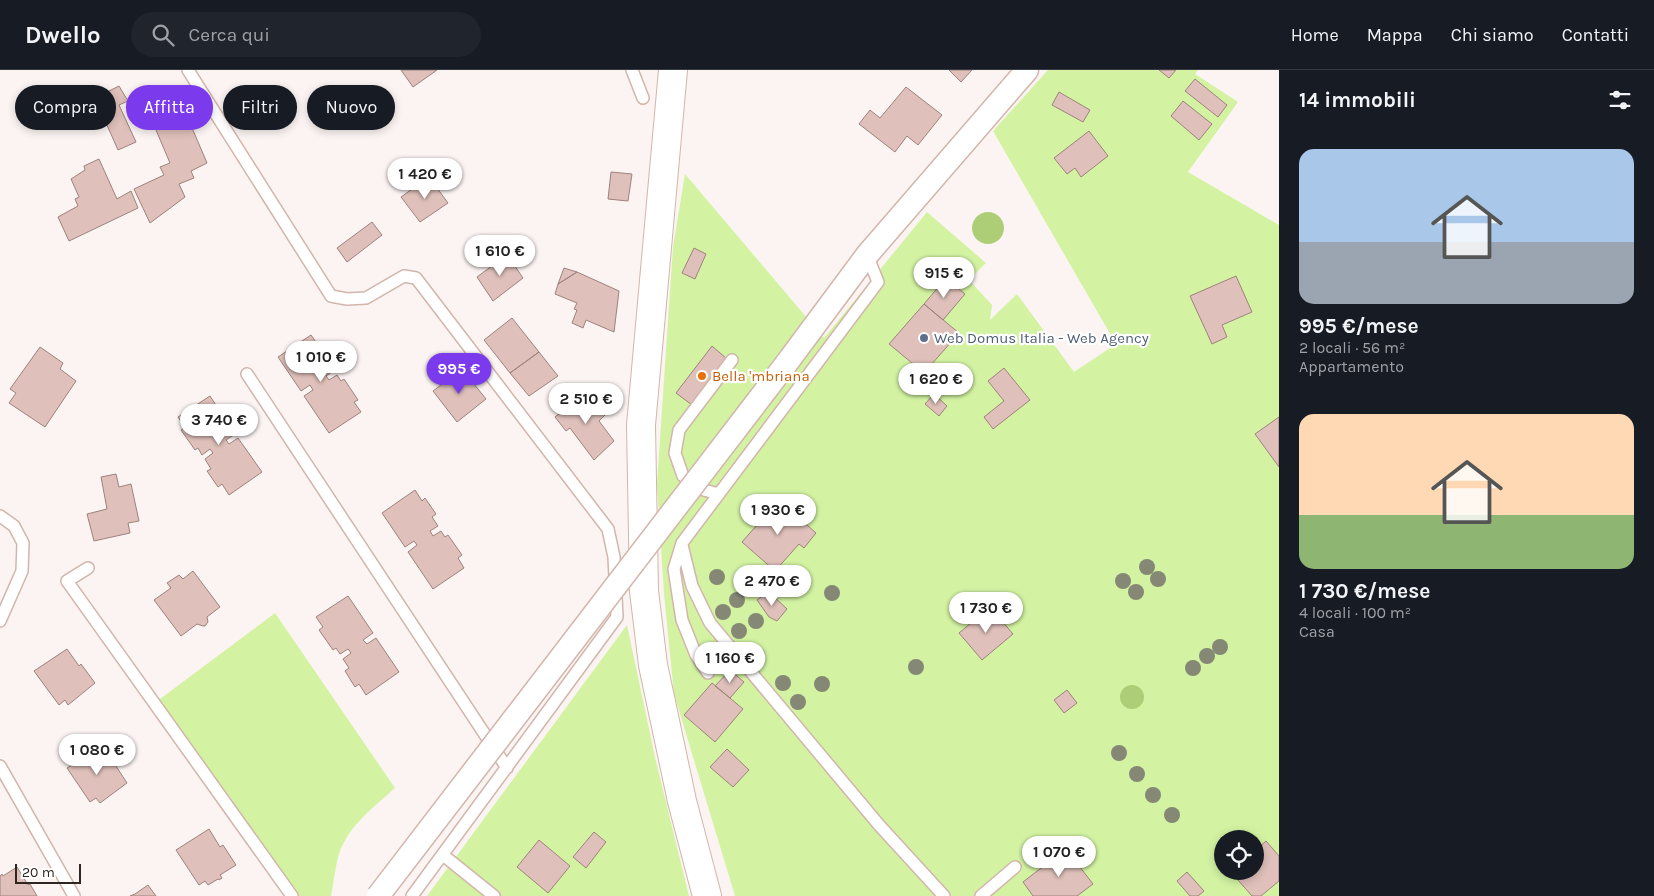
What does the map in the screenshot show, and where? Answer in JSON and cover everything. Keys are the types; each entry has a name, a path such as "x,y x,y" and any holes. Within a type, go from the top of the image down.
{"main road":[{"path":"673,70 656,101 641,425 644,591 655,675 682,801 707,896"}],"street":[{"path":"378,896 789,360 867,255 1026,70"}],"lane":[{"path":"188,70 331,296 347,299 366,298 404,276 416,278 608,529 614,557 617,618 412,896"},
{"path":"632,70 656,101"},
{"path":"708,673 696,655 682,620 674,569 682,544 878,282 867,255"},
{"path":"719,494 700,489 683,476 675,453 679,430 732,360"},
{"path":"247,374 507,768"},
{"path":"0,516 14,526 22,544 22,571 0,620"},
{"path":"682,544 692,586 710,623 879,825 944,896"},
{"path":"88,568 67,581 292,896"},
{"path":"0,766 74,896"},
{"path":"443,855 494,896"},
{"path":"981,896 1015,867"}],"green space":[{"path":"1048,70 1198,70 1195,74 1238,102 1188,172 1279,225 1279,896 735,896 674,694 664,594 657,484 673,247 685,174 824,338 927,212 986,263 969,280 992,305 990,320 1017,294 1074,372 1116,344 993,131"},
{"path":"988,212 999,217 1004,228 999,239 988,244 977,239 972,228 977,217"},
{"path":"275,613 395,788 362,818 343,844 336,864 331,896 298,896 156,702"},
{"path":"627,625 655,757 689,896 427,896"},
{"path":"1132,685 1141,688 1144,697 1141,706 1132,709 1123,706 1120,697 1123,688"}],"building":[{"path":"401,70 437,70 413,87"},
{"path":"949,70 972,70 961,82"},
{"path":"1159,70 1176,70 1169,78"},
{"path":"1195,79 1227,105 1218,117 1185,91"},
{"path":"119,86 126,98 126,102 119,105 126,120 126,130 130,130 136,142 118,150 109,130 116,130 116,88"},
{"path":"906,87 942,115 918,145 907,136 895,152 859,124 870,110 880,118"},
{"path":"1059,92 1090,110 1083,122 1052,105"},
{"path":"1183,101 1212,124 1199,140 1171,116"},
{"path":"156,130 193,130 207,163 191,171 194,178 179,184 185,197 150,223 134,189 164,175 160,167 170,163"},
{"path":"1089,131 1108,156 1081,177 1075,168 1067,174 1054,158"},
{"path":"99,159 117,199 131,191 138,208 69,241 58,217 78,206 75,199 79,197 71,179 85,170 84,166"},
{"path":"611,172 632,174 628,201 608,199"},
{"path":"429,177 448,203 420,222 401,197"},
{"path":"372,222 382,235 347,262 337,248"},
{"path":"694,248 706,254 695,279 682,273"},
{"path":"504,250 523,278 493,301 477,277 500,260 497,255"},
{"path":"564,268 577,272 558,284"},
{"path":"577,272 619,291 614,332 586,320 583,328 572,323 577,310 574,309 577,303 555,294 558,284"},
{"path":"1236,276 1252,312 1222,325 1227,337 1212,344 1190,296"},
{"path":"946,278 965,294 943,320 924,304"},
{"name":"Web Domus Italia - Web Agency","path":"924,304 959,333 924,373 889,344"},
{"path":"512,318 539,352 510,373 484,340"},
{"path":"311,335 318,345 322,343 332,358 328,361 335,370 326,376 329,380 337,375 341,381 344,379 358,400 354,402 361,412 329,433 304,396 313,390 310,385 301,391 278,357"},
{"name":"Bella 'mbriana","path":"712,346 727,359 692,405 676,393"},
{"path":"40,347 63,363 60,369 76,381 45,427 9,403 16,393 10,389"},
{"path":"539,352 558,376 529,396 510,373"},
{"path":"1004,368 1030,400 993,429 984,417 1004,401 988,381"},
{"path":"462,369 486,399 457,422 433,391"},
{"path":"587,391 605,415 599,421 614,441 594,460 570,428 566,431 555,417"},
{"path":"934,394 947,406 939,416 925,404"},
{"path":"210,396 235,434 226,440 229,444 238,438 262,472 229,495 222,484 218,487 207,471 211,469 205,459 213,453 210,449 202,455 198,448 195,450 181,430 185,427 178,417"},
{"path":"1279,417 1279,467 1255,434"},
{"path":"116,474 119,487 131,484 139,521 128,523 130,533 94,541 87,514 107,509 101,477"},
{"path":"415,490 422,501 425,498 436,514 432,517 438,526 430,531 433,536 441,531 445,537 448,535 462,555 458,558 464,568 433,589 408,552 417,545 414,541 405,547 382,513"},
{"path":"779,500 816,533 804,548 799,544 775,571 742,542"},
{"path":"193,571 220,607 207,617 208,622 205,626 197,624 181,636 154,600 171,588 167,583 179,575 183,579"},
{"path":"771,594 787,609 777,621 769,617 757,600 764,595"},
{"path":"348,596 373,633 363,640 367,644 376,638 399,672 366,695 359,684 355,687 345,671 349,668 343,659 351,653 348,649 340,654 336,648 333,650 319,630 323,627 316,617"},
{"path":"990,607 1013,634 982,660 959,633"},
{"path":"67,649 79,666 81,664 95,683 68,705 65,700 59,705 34,671"},
{"path":"730,670 744,682 730,698 715,686"},
{"path":"712,683 743,709 715,742 684,715"},
{"path":"1067,690 1077,703 1064,713 1054,700"},
{"path":"101,747 112,765 114,763 127,783 100,803 96,798 90,802 67,768"},
{"path":"727,749 749,770 733,787 710,767"},
{"path":"209,829 220,847 223,845 236,865 220,875 222,878 219,880 208,885 205,881 199,885 176,850"},
{"path":"594,832 606,842 586,868 573,857"},
{"path":"539,840 570,866 548,893 517,867"},
{"path":"1266,841 1279,856 1279,881 1261,896 1252,896 1238,880 1264,880 1264,843"},
{"path":"1066,849 1093,884 1077,896 1033,896 1023,882"},
{"path":"17,867 37,896 0,896 0,876"},
{"path":"1187,872 1204,891 1198,896 1190,896 1177,881"},
{"path":"148,885 156,896 130,896 135,894"}],"place":[{"name":"Web Domus Italia - Web Agency","path":"924,338"},
{"name":"Bella 'mbriana","path":"702,376"}]}
